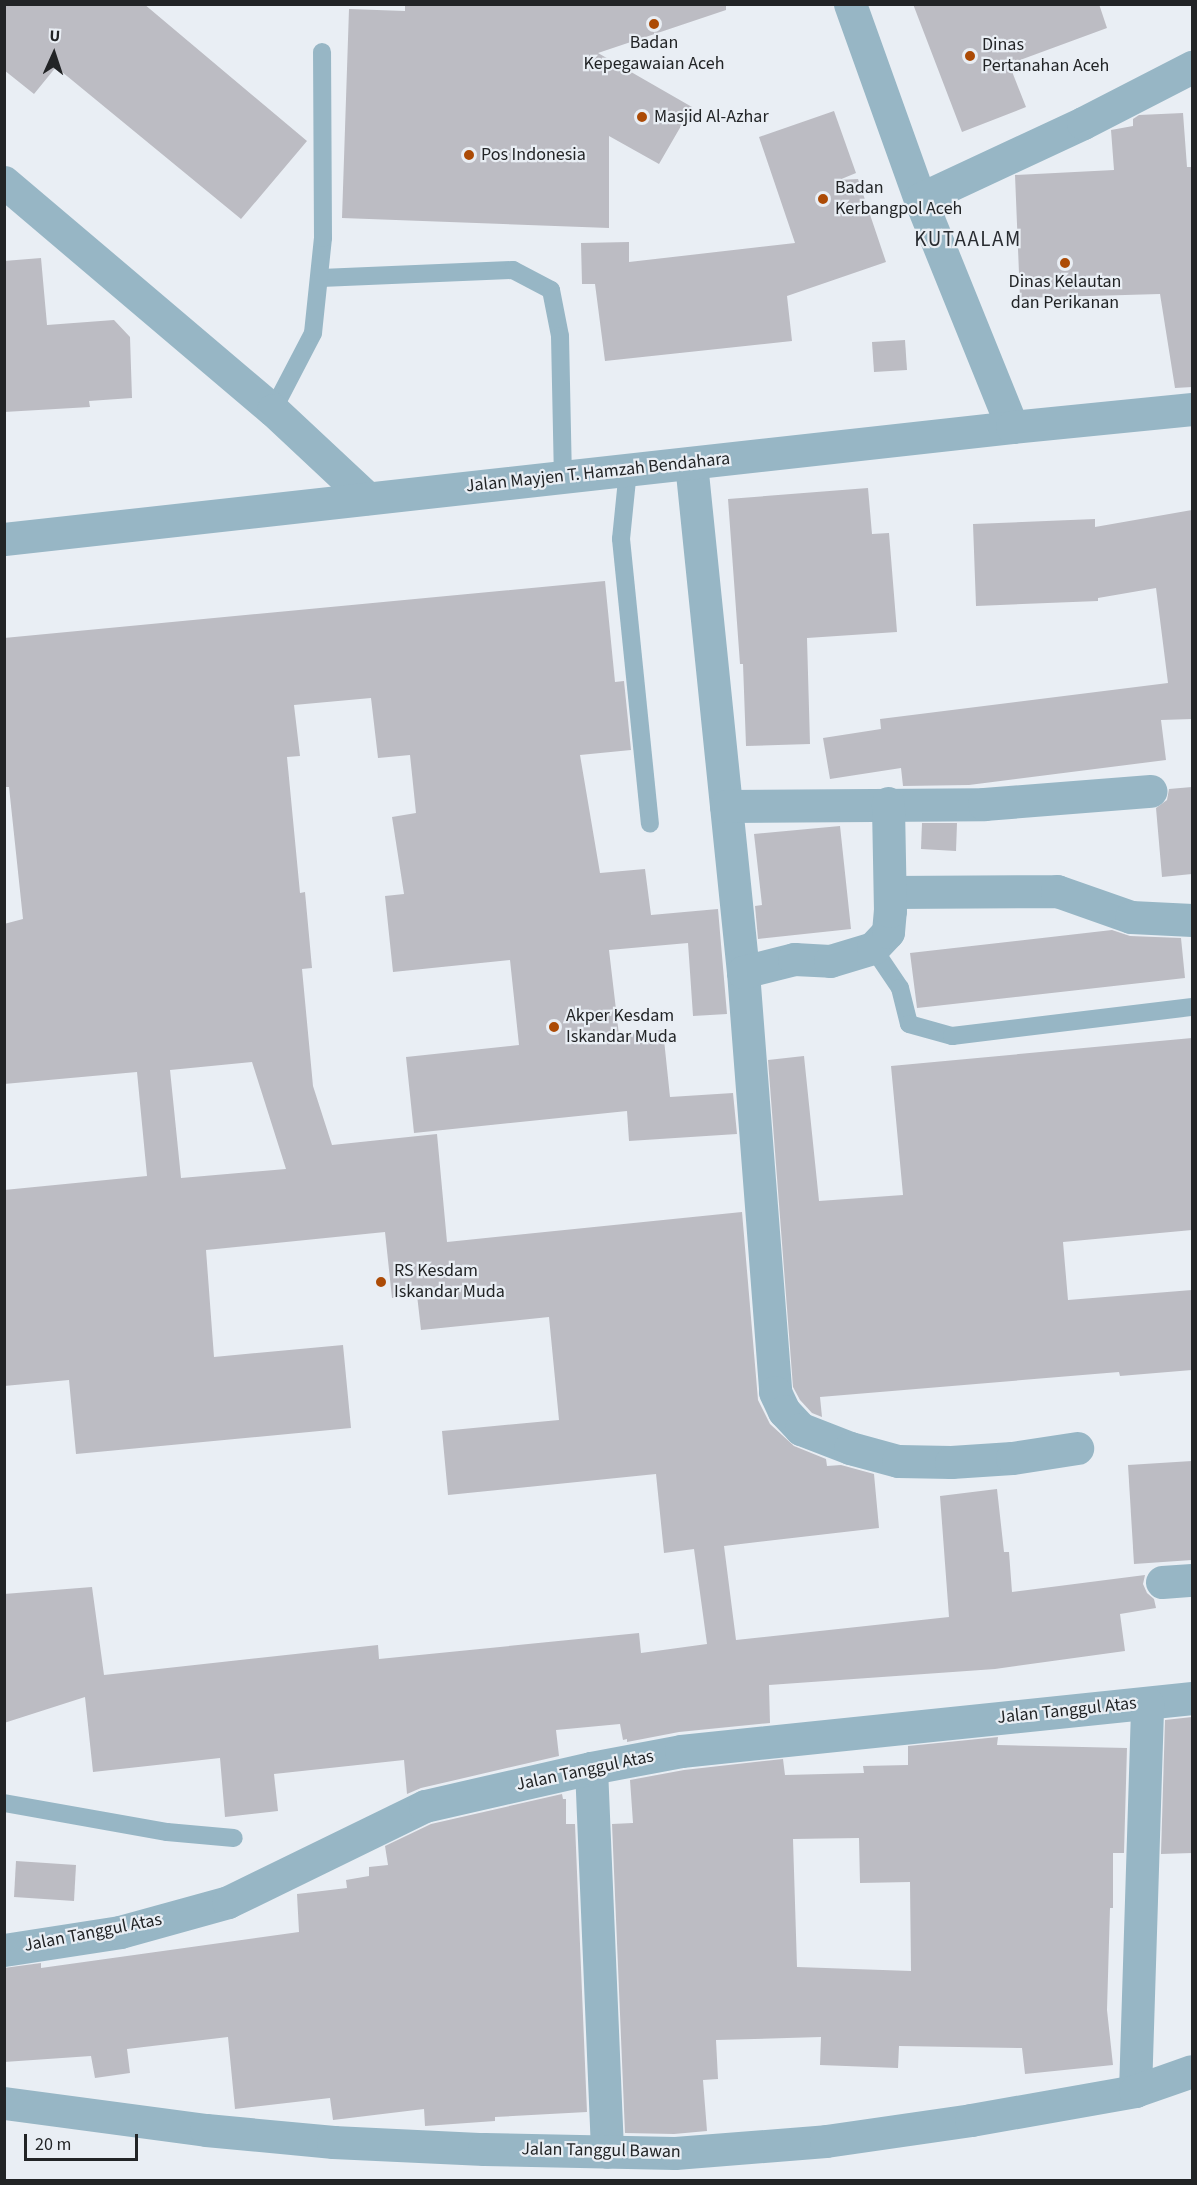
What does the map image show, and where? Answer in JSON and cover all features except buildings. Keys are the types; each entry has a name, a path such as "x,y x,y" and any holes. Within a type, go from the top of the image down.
{"street":[{"path":"850,4 920,199 1012,427"},
{"path":"920,199 1083,123 1192,67"},
{"path":"4,182 273,410 367,498"},
{"name":"Jalan Mayjen T. Hamzah Bendahara","path":"4,539 1012,427 1192,410"},
{"path":"691,463 743,972 775,1392 784,1411 801,1429 850,1448 898,1461 1001,1459 1077,1448"},
{"path":"726,806 984,804 1150,791"},
{"path":"743,972 794,959 830,961 873,948 888,932 890,891 888,803"},
{"path":"890,891 1057,891 1131,917 1192,920"},
{"name":"Jalan Tanggul Atas","path":"4,1950 120,1932 228,1902 425,1806 591,1768 681,1751 1192,1698"},
{"path":"1135,2091 1147,1702"},
{"path":"591,1768 607,2152"},
{"name":"Jalan Tanggul Bawan","path":"4,2103 206,2130 333,2142 675,2153 826,2141 971,2120 1135,2091 1192,2071"}],"lane":[{"path":"273,410 313,333 321,278 322,52"},
{"path":"321,278 513,270 551,290 560,336 563,476"},
{"path":"628,470 621,539 650,824"},
{"path":"873,948 900,988 909,1024 952,1036 1192,1006"},
{"path":"4,1803 167,1832 234,1838"}],"place":[{"name":"Badan Kepegawaian Aceh","path":"654,24"},
{"name":"Dinas Pertanahan Aceh","path":"970,56"},
{"name":"Masjid Al-Azhar","path":"642,117"},
{"name":"Pos Indonesia","path":"469,155"},
{"name":"Badan Kerbangpol Aceh","path":"823,199"},
{"name":"Dinas Kelautan dan Perikanan","path":"1065,263"},
{"name":"Akper Kesdam Iskandar Muda","path":"554,1027"},
{"name":"RS Kesdam Iskandar Muda","path":"381,1282"}],"district":[{"name":"KUTAALAM","path":"968,239"}]}
